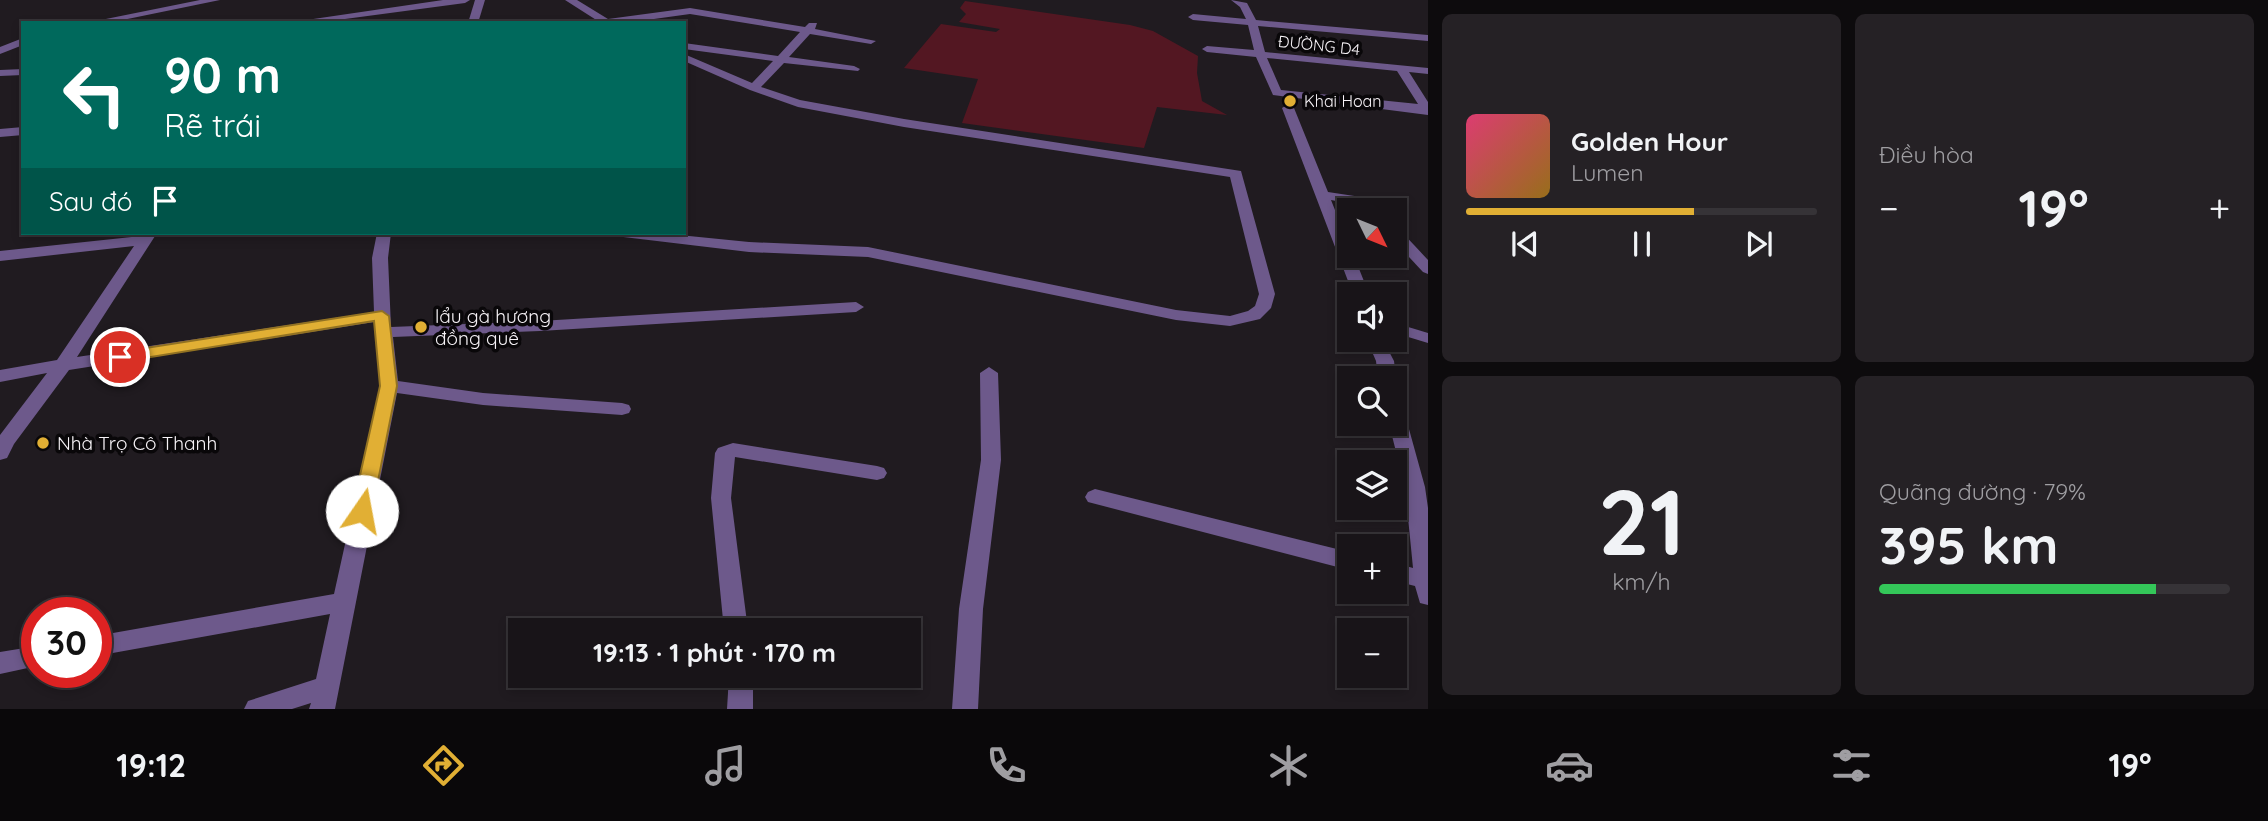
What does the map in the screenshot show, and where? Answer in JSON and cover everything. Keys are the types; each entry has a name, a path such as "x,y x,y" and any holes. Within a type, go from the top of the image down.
{"street":[{"path":"100,21 188,2 215,0"},
{"path":"306,21 465,0"},
{"path":"474,21 480,0"},
{"path":"570,0 604,21"},
{"path":"1236,0 1244,5 1250,15 1260,54 1277,93 1428,110"},
{"path":"622,21 690,11 812,26 833,34 871,41"},
{"path":"1194,17 1428,38"},
{"path":"754,88 812,26"},
{"path":"825,44 833,34"},
{"path":"0,51 21,42"},
{"path":"686,46 854,69"},
{"name":"ĐƯỜNG D4","path":"1207,49 1428,71"},
{"path":"809,63 817,54"},
{"path":"638,235 749,247 868,251 1176,314 1230,321 1254,314 1263,308 1267,295 1236,174 904,123 798,103 754,88 686,58"},
{"path":"1401,69 1428,110"},
{"path":"0,73 21,72"},
{"path":"1288,108 1356,282"},
{"path":"0,133 21,131"},
{"path":"1323,195 1343,198"},
{"path":"41,251 52,235"},
{"path":"257,709 324,698 389,386 380,258 384,235"},
{"path":"0,256 147,236"},
{"path":"0,453 5,442 63,365 147,236"},
{"path":"1407,246 1428,269"},
{"path":"0,376 63,365 383,324 540,326 856,307"},
{"path":"1407,332 1428,338"},
{"path":"965,709 971,610 991,460 989,373"},
{"path":"389,386 483,400 622,409"},
{"path":"1401,436 1415,488 1427,588"},
{"path":"735,618 722,516 724,453 733,450 877,472"},
{"path":"1096,497 1337,558"},
{"path":"1407,578 1427,588"},
{"path":"112,643 343,602"},
{"path":"0,663 21,659"},
{"path":"740,709 741,688"}],"shaded area":[{"path":"965,1 1130,25 1153,31 1198,56 1197,73 1202,101 1227,115 1157,107 1144,148 962,123 978,79 904,68 941,24 996,32 1000,29 959,22 966,14 960,8"}],"place":[{"name":"Khai Hoan","path":"1290,101"},
{"name":"lẩu gà hương đồng quê","path":"421,327"},
{"name":"Nhà Trọ Cô Thanh","path":"43,443"}],"route":[{"path":"120,357 382,316 389,386 362,511"}]}
